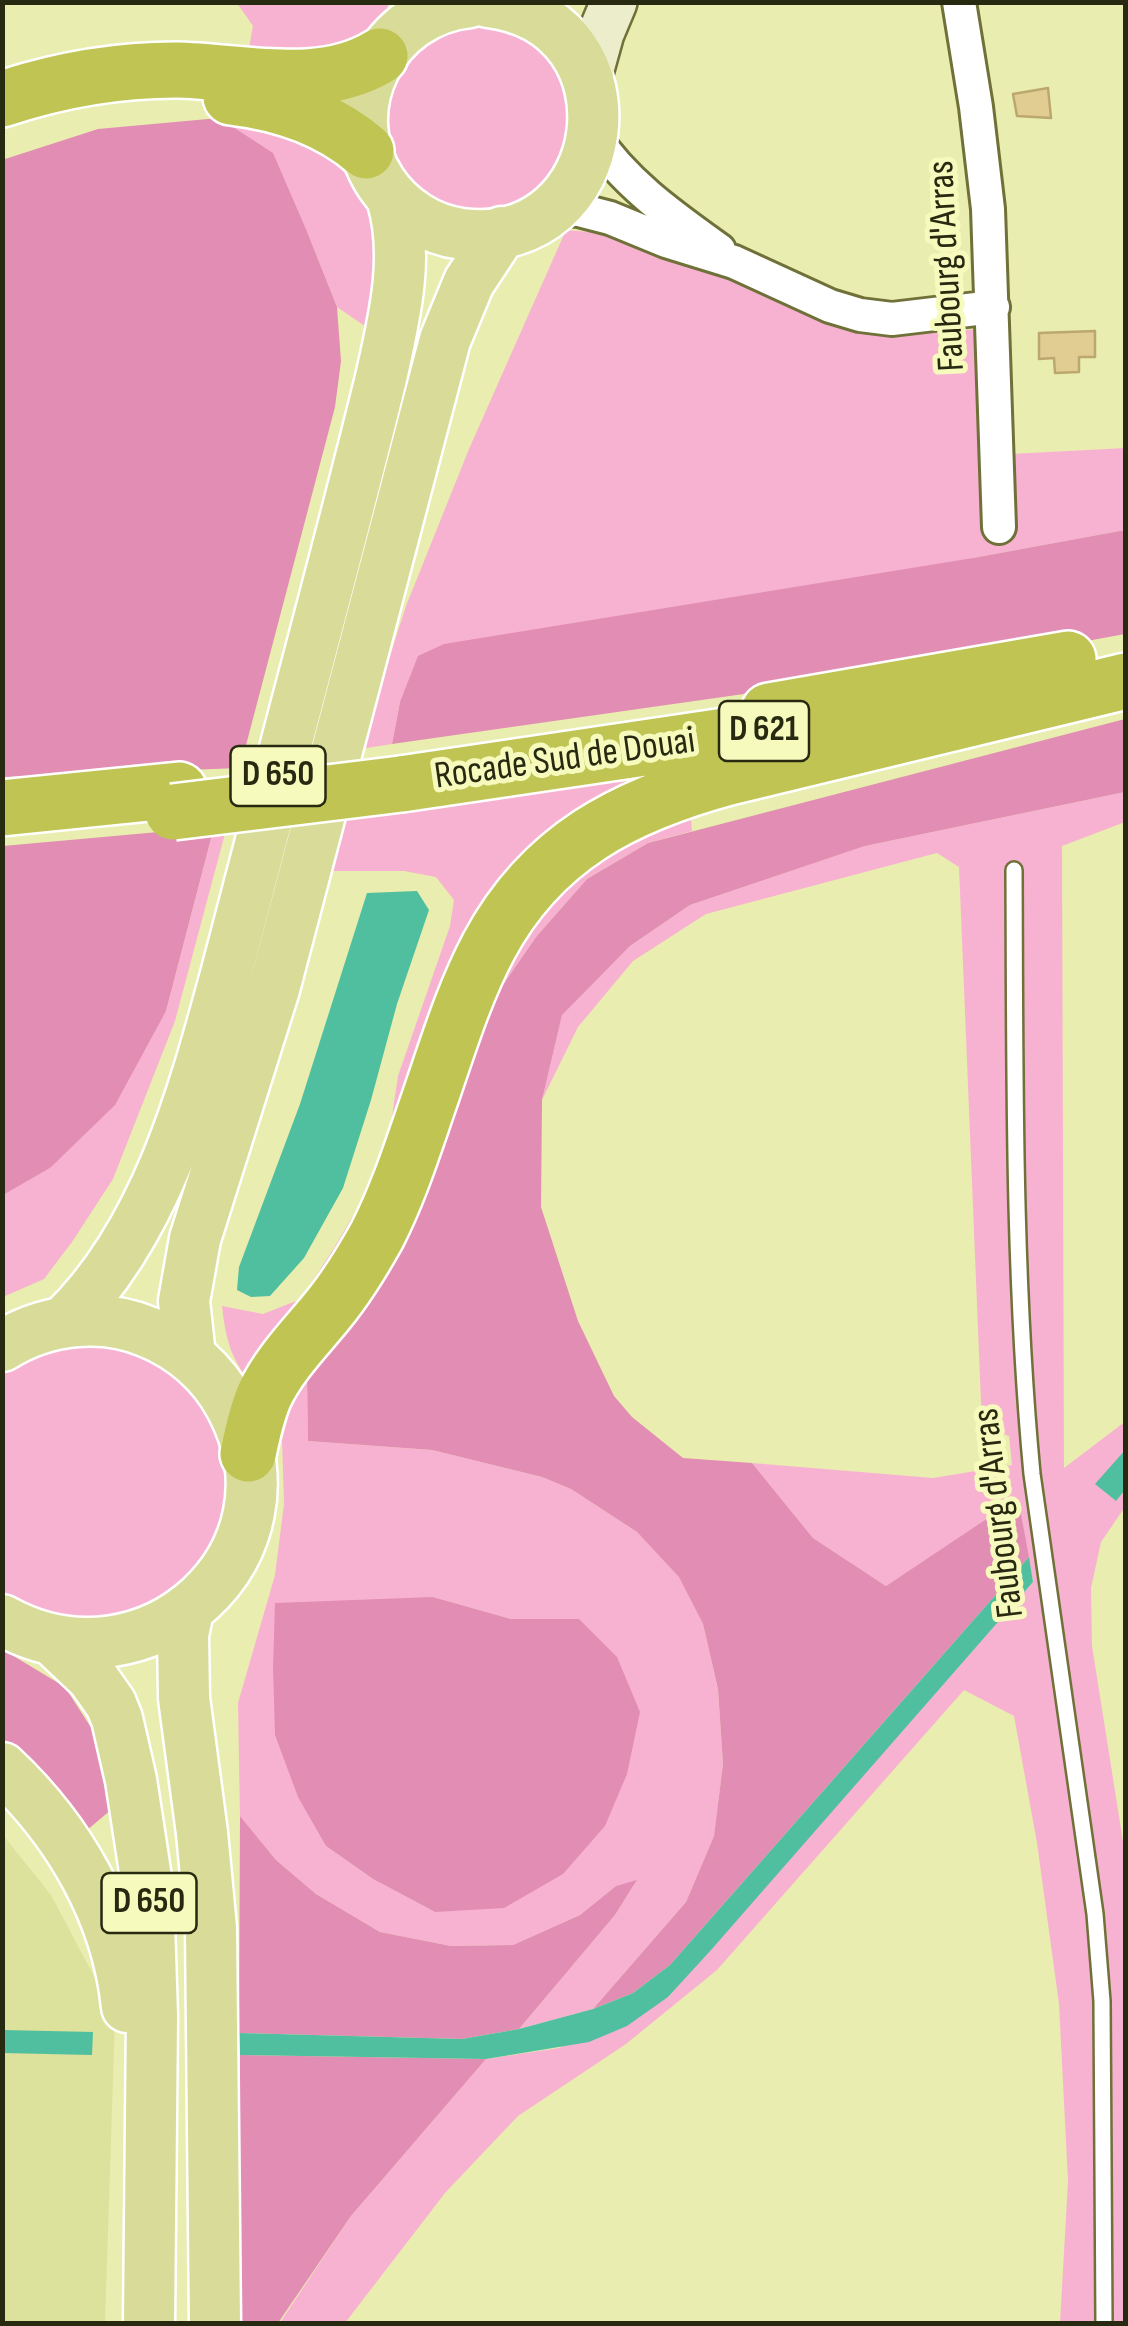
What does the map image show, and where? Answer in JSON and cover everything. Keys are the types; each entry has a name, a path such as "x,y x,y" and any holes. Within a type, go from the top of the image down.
{"highway":[{"path":"2,100 96,75 178,70 321,75 360,66 395,30"},
{"path":"2,124 64,104 154,93 195,93 262,102 302,114 340,130 366,151"},
{"name":"Rocade Sud de Douai","path":"404,774 1126,649"},
{"name":"Rocade Sud de Douai","path":"2,830 176,801 793,726 1126,670"},
{"path":"248,1454 254,1423 272,1380 355,1274 389,1210 459,1015 490,946 512,910 556,860 615,818 681,791 1126,681"},
{"path":"2,796 66,802"},
{"name":"Rocade Sud de Douai","path":"2,808 66,802 176,801"}],"main road":[{"path":"588,80 614,2"},
{"path":"497,4 540,20 558,34 588,80 594,112 587,159 576,181 551,208 523,226 502,232 466,234 442,229 410,214 392,198 366,151 362,107 370,75 395,30 451,5 497,4"},
{"name":"D 650","path":"63,1323 104,1276 155,1186 175,1141 210,1033 384,366 401,250 392,198"},
{"name":"D 650","path":"190,1356 184,1301 195,1239 288,938 445,340 469,282 502,232"},
{"path":"2,1346 26,1333 63,1323 102,1321 140,1328 175,1345 218,1384 237,1417 248,1454 250,1493 243,1532 227,1567 203,1598 153,1631 94,1644 54,1641 2,1620"},
{"name":"D 650","path":"188,1610 183,1635 184,1698 210,1928 214,2324"},
{"name":"D 650","path":"54,1641 83,1667 111,1704 131,1780 148,1890 149,2324"},
{"path":"2,1768 66,1844 94,1890 114,1939 125,1983 133,2076 150,2193"}],"street":[{"name":"Faubourg d'Arras","path":"959,2 988,209 999,527"},
{"path":"593,135 626,176 734,262"},
{"path":"551,208 610,218 734,262 830,306 876,318 993,307"}],"lane":[{"name":"Faubourg d'Arras","path":"1014,870 1015,1184 1026,1408 1094,1914 1102,2001 1104,2324"}],"shaded area":[{"path":"237,3 388,3 378,28 342,58 249,48 253,26"},
{"path":"477,27 512,34 542,55 563,85 570,120 563,155 542,185 512,206 477,213 442,206 412,185 391,155 384,120 391,85 412,55 442,34"},
{"path":"219,118 344,153 380,229 372,331 337,307 308,234"},
{"path":"219,118 273,153 337,307 341,361 335,407 240,768 3,777 2,160 98,129"},
{"path":"566,230 603,233 855,328 940,332 980,329 992,455 1125,448 1125,530 973,558 400,702 392,744 360,749 406,606 469,449"},
{"path":"1125,530 1125,634 983,660 392,744 400,702 418,656 444,644"},
{"path":"1125,719 1125,792 865,846 690,905 630,946 562,1015 542,1100 541,1207 578,1321 614,1396 632,1417 683,1458 752,1463 813,1538 886,1586 1018,1498 1029,1557 670,1965 633,1993 593,2009 686,1902 714,1836 723,1764 718,1689 703,1624 679,1577 637,1532 571,1489 542,1477 432,1450 308,1441 307,1376 452,1106 500,989 536,937 587,879 648,843"},
{"path":"759,746 573,825 383,1189 253,1387 231,1349 222,1306 263,1314 301,1299 334,1248 371,1185 391,1123 398,1076 450,926 454,900 436,877 404,871 333,871 345,812"},
{"path":"1125,792 1125,822 1062,846 1064,1468 1126,1421 1125,1450 1096,1484 1116,1501 1125,1490 1125,1507 1101,1542 1091,1588 1092,1646 1125,1854 1125,2323 1060,2323 1068,2181 1059,2004 1037,1843 1014,1716 964,1690 717,1970 626,2044 518,2116 445,2193 345,2323 279,2324 351,2216 486,2059 559,2048 668,1997 1033,1582 1018,1499 886,1586 813,1538 752,1463 933,1478 1012,1465 1009,1436 982,1426 959,867 937,853 706,914 633,961 578,1027 542,1100 562,1014 630,946 690,905 865,846"},
{"path":"690,808 692,831 648,843 587,879 536,937 500,989 529,927 571,876"},
{"path":"227,826 175,1021 113,1179 44,1279 3,1297 2,1195 50,1168 166,1011 214,827"},
{"path":"214,827 166,1011 115,1105 50,1168 3,1195 3,846"},
{"path":"110,1342 162,1362 203,1400 226,1452 226,1507 215,1543 194,1574 132,1615 76,1622 22,1606 3,1593 2,1370 54,1345"},
{"path":"307,1376 308,1441 432,1450 542,1477 571,1489 637,1532 679,1576 703,1624 718,1689 723,1764 714,1836 686,1902 593,2009 519,2029 615,1915 636,1882 616,1886 580,1915 513,1945 451,1946 380,1932 316,1894 276,1860 240,1816 238,1703 275,1575 284,1504 282,1440 293,1399","holes":["433,1597 511,1619 435,1912 373,1879 326,1846"]},
{"path":"433,1597 511,1619 579,1619 617,1657 640,1712 627,1774 605,1826 563,1874 504,1908 435,1912 373,1879 326,1846 298,1797 275,1735 275,1603"},
{"path":"2,1649 65,1687 92,1729 112,1809 80,1836 3,1750"},
{"path":"240,1816 276,1860 316,1894 380,1932 451,1946 513,1945 580,1915 616,1886 637,1880 615,1915 519,2029 462,2039 239,2033"},
{"path":"2,1834 51,1895 115,2016 105,2323 3,2323"},
{"path":"240,2055 486,2059 351,2216 278,2323 239,2324"}],"water":[{"path":"417,891 429,910 343,1188 304,1258 270,1296 251,1297 237,1290 239,1267 300,1104 367,893"},
{"path":"1125,1450 1125,1490 1116,1501 1095,1484"},
{"path":"1029,1557 1033,1582 711,1950 668,1997 627,2026 589,2042 486,2059 240,2055 239,2033 462,2039 519,2029 593,2009 633,1993 670,1965"},
{"path":"3,2030 93,2032 92,2055 3,2053"}],"building":[{"path":"1048,88 1051,118 1017,116 1013,94"},
{"path":"1095,331 1095,357 1079,357 1079,372 1055,373 1054,358 1039,359 1039,333"}]}
